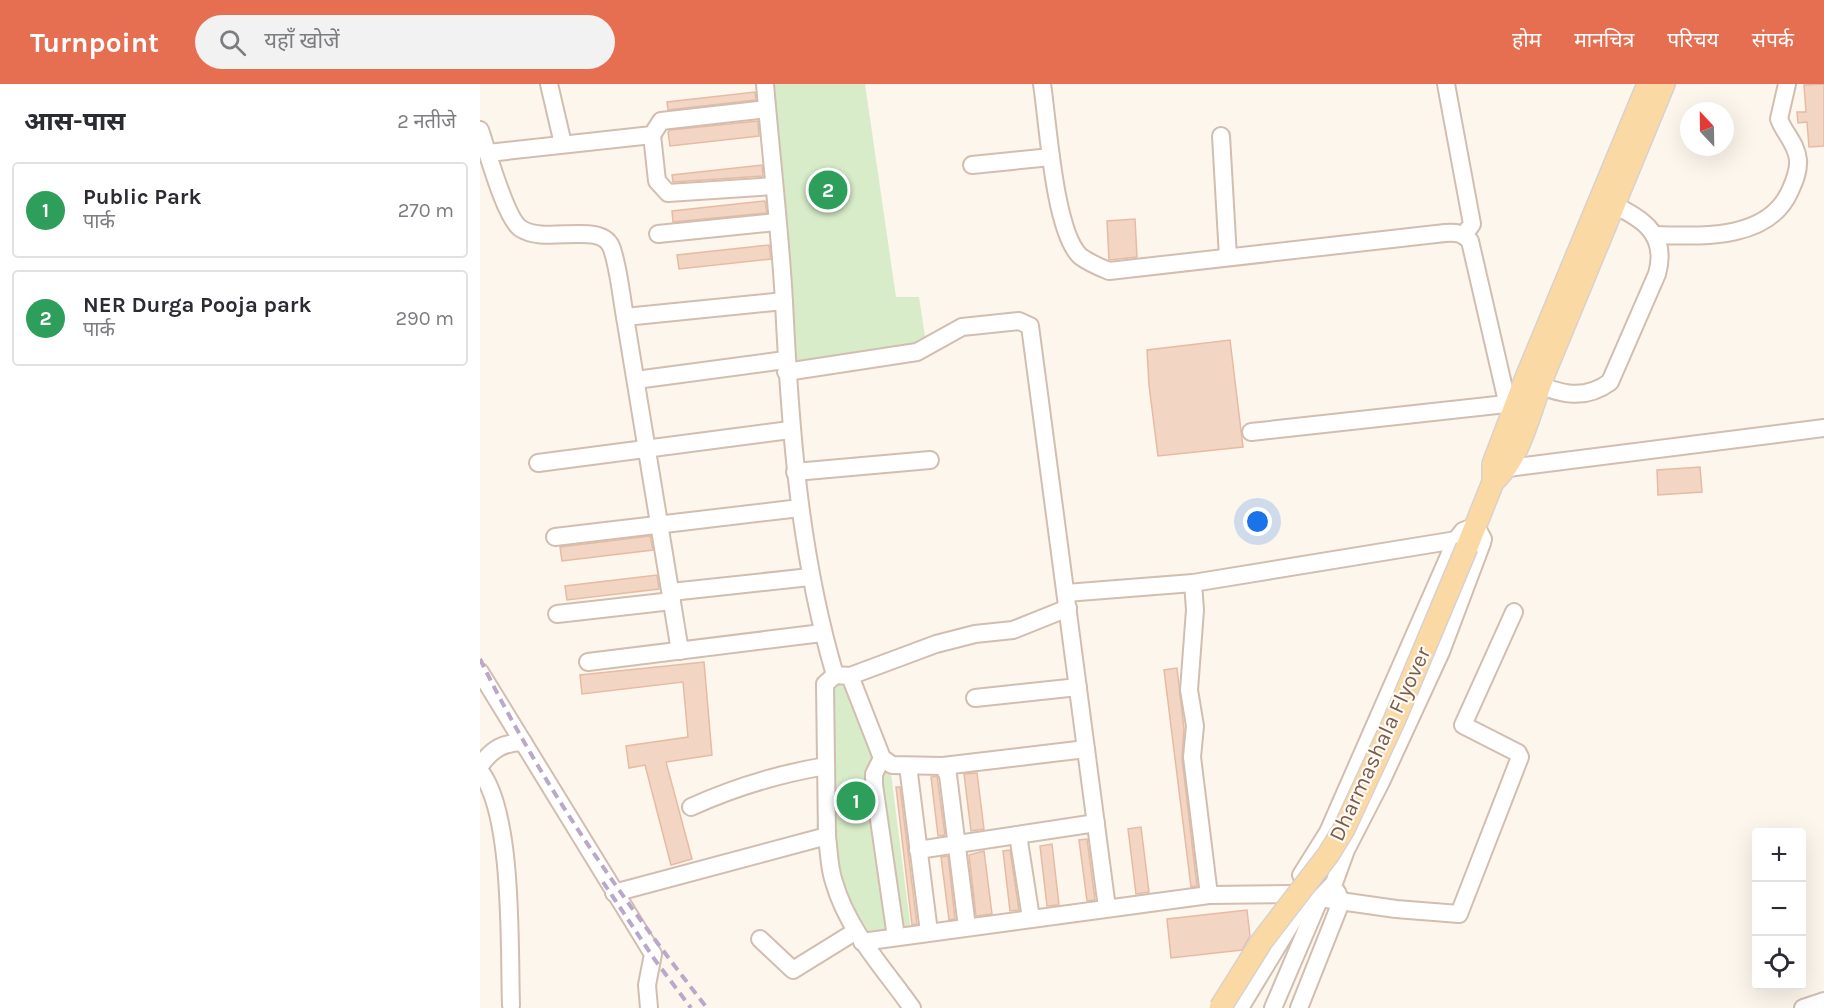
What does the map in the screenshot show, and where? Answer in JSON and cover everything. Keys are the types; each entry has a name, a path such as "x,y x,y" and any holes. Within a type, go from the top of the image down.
{"main road":[{"path":"1608,203 1648,84"},
{"path":"1498,471 1532,383 1608,203 1664,84"},
{"path":"1498,471 1508,411 1532,383"},
{"name":"Dharmashala Flyover","path":"1220,1008 1262,941 1314,874 1344,829 1389,732 1461,543 1476,526 1498,471"}],"street":[{"path":"549,84 563,144"},
{"path":"765,84 784,301 790,430 795,472 810,577 822,633 842,676 882,758 892,765 943,766 1086,749"},
{"path":"1042,84 1051,157 1064,228 1079,255 1094,266 1109,271 1457,232 1470,241 1508,411 1251,432"},
{"path":"1446,84 1472,224 1464,235"},
{"path":"1654,235 1699,236 1748,228 1769,219 1786,201 1796,177 1798,162 1795,148 1779,119 1787,84"},
{"path":"767,109 661,121 652,135 657,181 668,193 774,186"},
{"path":"480,130 504,201 518,227 534,235 595,233 604,236 612,247 680,651"},
{"path":"488,153 652,135"},
{"path":"1221,136 1228,257"},
{"path":"972,165 1051,157"},
{"path":"1532,383 1579,396 1600,389 1610,382 1656,274 1660,262 1654,235 1639,218 1608,203"},
{"path":"658,234 777,222"},
{"path":"625,317 784,301"},
{"path":"636,380 916,352 962,327 1025,322 1030,326 1107,908"},
{"path":"1498,471 1824,428"},
{"path":"538,463 790,430"},
{"path":"795,472 930,460"},
{"path":"555,537 800,508"},
{"path":"1299,1008 1341,902 1334,883 1346,850 1381,782 1441,652 1482,543 1483,538 1476,526"},
{"path":"912,1008 859,937 834,882 827,836 825,684 936,644 975,634 1013,630 1067,601 1461,543"},
{"path":"1273,1008 1306,896 1328,832 1461,543"},
{"path":"557,614 810,577"},
{"path":"1193,583 1195,610 1189,690 1195,726 1192,757 1209,895"},
{"path":"760,939 793,970 859,937 896,937 1209,895 1306,896 1456,916 1461,912 1520,755 1465,726 1464,722 1514,612"},
{"path":"588,662 822,633"},
{"path":"480,672 653,954 647,985 649,1008"},
{"path":"975,698 1078,687"},
{"path":"480,766 492,751 504,743 523,742"},
{"path":"882,758 874,774 874,785 896,937"},
{"path":"691,807 733,788 769,777 826,766"},
{"path":"908,766 929,932"},
{"path":"943,766 948,775 967,927"},
{"path":"480,771 487,781 492,796 507,864 511,1005"},
{"path":"918,850 1096,823"},
{"path":"1018,835 1031,918"},
{"path":"614,893 827,836"},
{"path":"1240,1008 1306,896 1346,850"},
{"path":"1306,896 1334,883"},
{"path":"1803,1008 1824,1001"}],"green space":[{"path":"768,84 865,84 896,297 919,297 926,343 786,369"},
{"path":"828,651 848,674 890,766 911,931 871,935 837,882 816,836"}],"building":[{"path":"1824,84 1824,146 1809,147 1807,122 1798,123 1797,112 1806,112 1804,85"},
{"path":"755,92 756,100 668,110 667,102"},
{"path":"758,121 759,136 670,146 668,132 670,130"},
{"path":"762,165 763,176 673,182 672,175"},
{"path":"765,201 767,213 673,222 672,211"},
{"path":"1135,219 1137,257 1109,260 1107,221"},
{"path":"769,245 771,259 679,269 677,255"},
{"path":"1230,340 1243,447 1158,456 1147,350"},
{"path":"1700,467 1702,492 1658,495 1657,470"},
{"path":"650,536 653,550 562,561 560,547"},
{"path":"657,575 659,589 567,600 565,586"},
{"path":"704,662 712,755 666,762 692,859 671,865 645,765 629,768 626,746 688,737 683,682 582,694 580,675"},
{"path":"1177,668 1184,729 1182,758 1197,886 1191,887 1164,670"},
{"path":"977,773 984,829 971,831 964,774"},
{"path":"937,776 945,835 938,836 931,777"},
{"path":"896,787 900,787 917,924 912,925"},
{"path":"1141,827 1149,892 1136,894 1128,829"},
{"path":"1087,839 1095,900 1087,901 1079,840"},
{"path":"1052,844 1059,905 1047,906 1040,846"},
{"path":"1010,850 1019,910 1010,911 1003,851"},
{"path":"984,851 992,914 976,916 969,855"},
{"path":"948,856 955,919 949,920 941,857"},
{"path":"1247,910 1250,936 1242,950 1171,958 1167,919"}],"railway":[{"path":"480,659 529,751 584,840 644,925 707,1008"},
{"path":"603,882 655,960 691,1008"}],"place":[{"name":"NER Durga Pooja park","path":"828,190"},
{"name":"Public Park","path":"856,801"}]}
